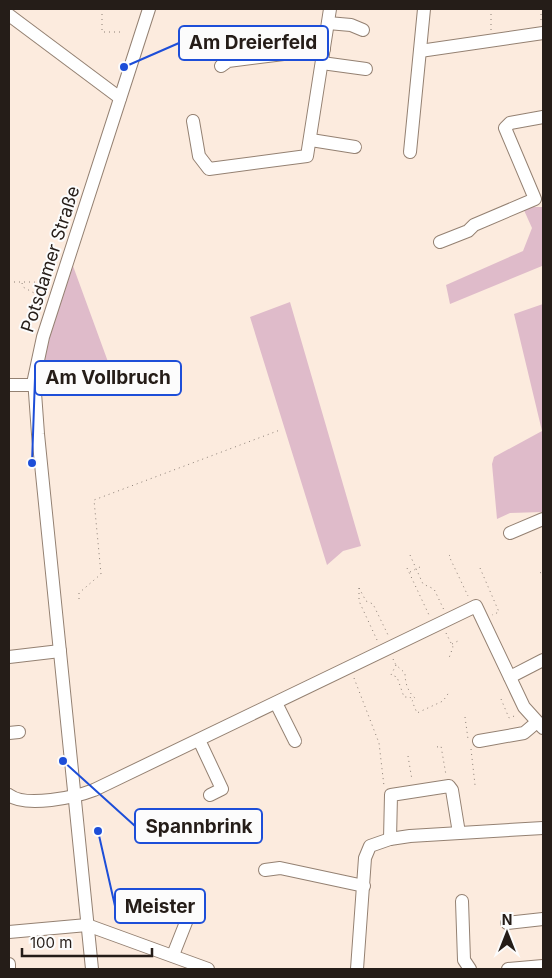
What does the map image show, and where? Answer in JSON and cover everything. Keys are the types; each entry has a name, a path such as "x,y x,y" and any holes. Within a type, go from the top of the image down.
{"street":[{"name":"Potsdamer Straße","path":"92,969 34,386 38,352 149,9"},
{"path":"194,120 199,156 209,169 307,156 330,9"},
{"path":"410,152 424,9"},
{"path":"10,19 120,98"},
{"path":"328,23 351,25 363,30"},
{"path":"420,51 542,33"},
{"path":"221,66 228,61 324,49"},
{"path":"322,63 366,69"},
{"path":"440,242 468,231 474,225 539,202 505,128 510,123 543,118"},
{"path":"311,140 355,147"},
{"path":"9,385 34,386"},
{"path":"510,533 543,519"},
{"path":"9,796 17,799 38,800 75,796 94,790 476,606 527,710 540,725 524,733 475,743"},
{"path":"9,657 60,651"},
{"path":"510,677 543,660"},
{"path":"276,703 295,741"},
{"path":"199,740 222,789 210,795"},
{"path":"390,838 390,797 392,794 449,786 452,790 458,833"},
{"path":"358,969 367,850 374,843 390,838 543,828"},
{"path":"265,870 280,868 364,886"},
{"path":"173,955 196,898"},
{"path":"462,901 464,960 470,969"},
{"path":"507,924 543,919"},
{"path":"9,932 87,925 208,969"},
{"path":"9,964 9,969"},
{"path":"508,969 543,966"}],"path":[{"path":"102,9 102,32 120,32"},
{"path":"491,9 491,41"},
{"path":"540,9 542,33"},
{"path":"9,282 34,282 58,290"},
{"path":"21,282 23,287 34,293"},
{"path":"79,600 79,593 101,574 94,500 280,430"},
{"path":"410,554 424,584 434,589 441,623"},
{"path":"450,555 448,556 473,607"},
{"path":"409,572 420,567"},
{"path":"408,568 452,644 453,647 449,658"},
{"path":"480,568 495,598 499,612 482,620"},
{"path":"388,649 373,604 366,601 359,588 358,601 396,665 405,673 407,688 415,698 412,701"},
{"path":"452,644 458,641"},
{"path":"396,665 391,675 397,677 404,696 410,697 417,713 443,701 450,691"},
{"path":"350,668 379,743 385,791 390,797"},
{"path":"501,699 508,718 527,710"},
{"path":"465,717 475,743 476,785"},
{"path":"437,747 441,746 444,755 442,759 449,786"},
{"path":"408,756 413,791"}],"shaded area":[{"path":"543,207 542,266 450,304 446,285 523,251 532,228 523,208"},
{"path":"73,266 111,370 42,395 44,362 51,329"},
{"path":"290,302 361,546 343,551 327,565 250,317"},
{"path":"543,304 543,512 510,513 497,519 492,464 494,457 542,431 514,314"}],"place":[{"name":"Am Dreierfeld","path":"124,67"},
{"name":"Am Vollbruch","path":"32,463"},
{"name":"Spannbrink","path":"63,761"},
{"name":"Meister","path":"98,831"}]}
